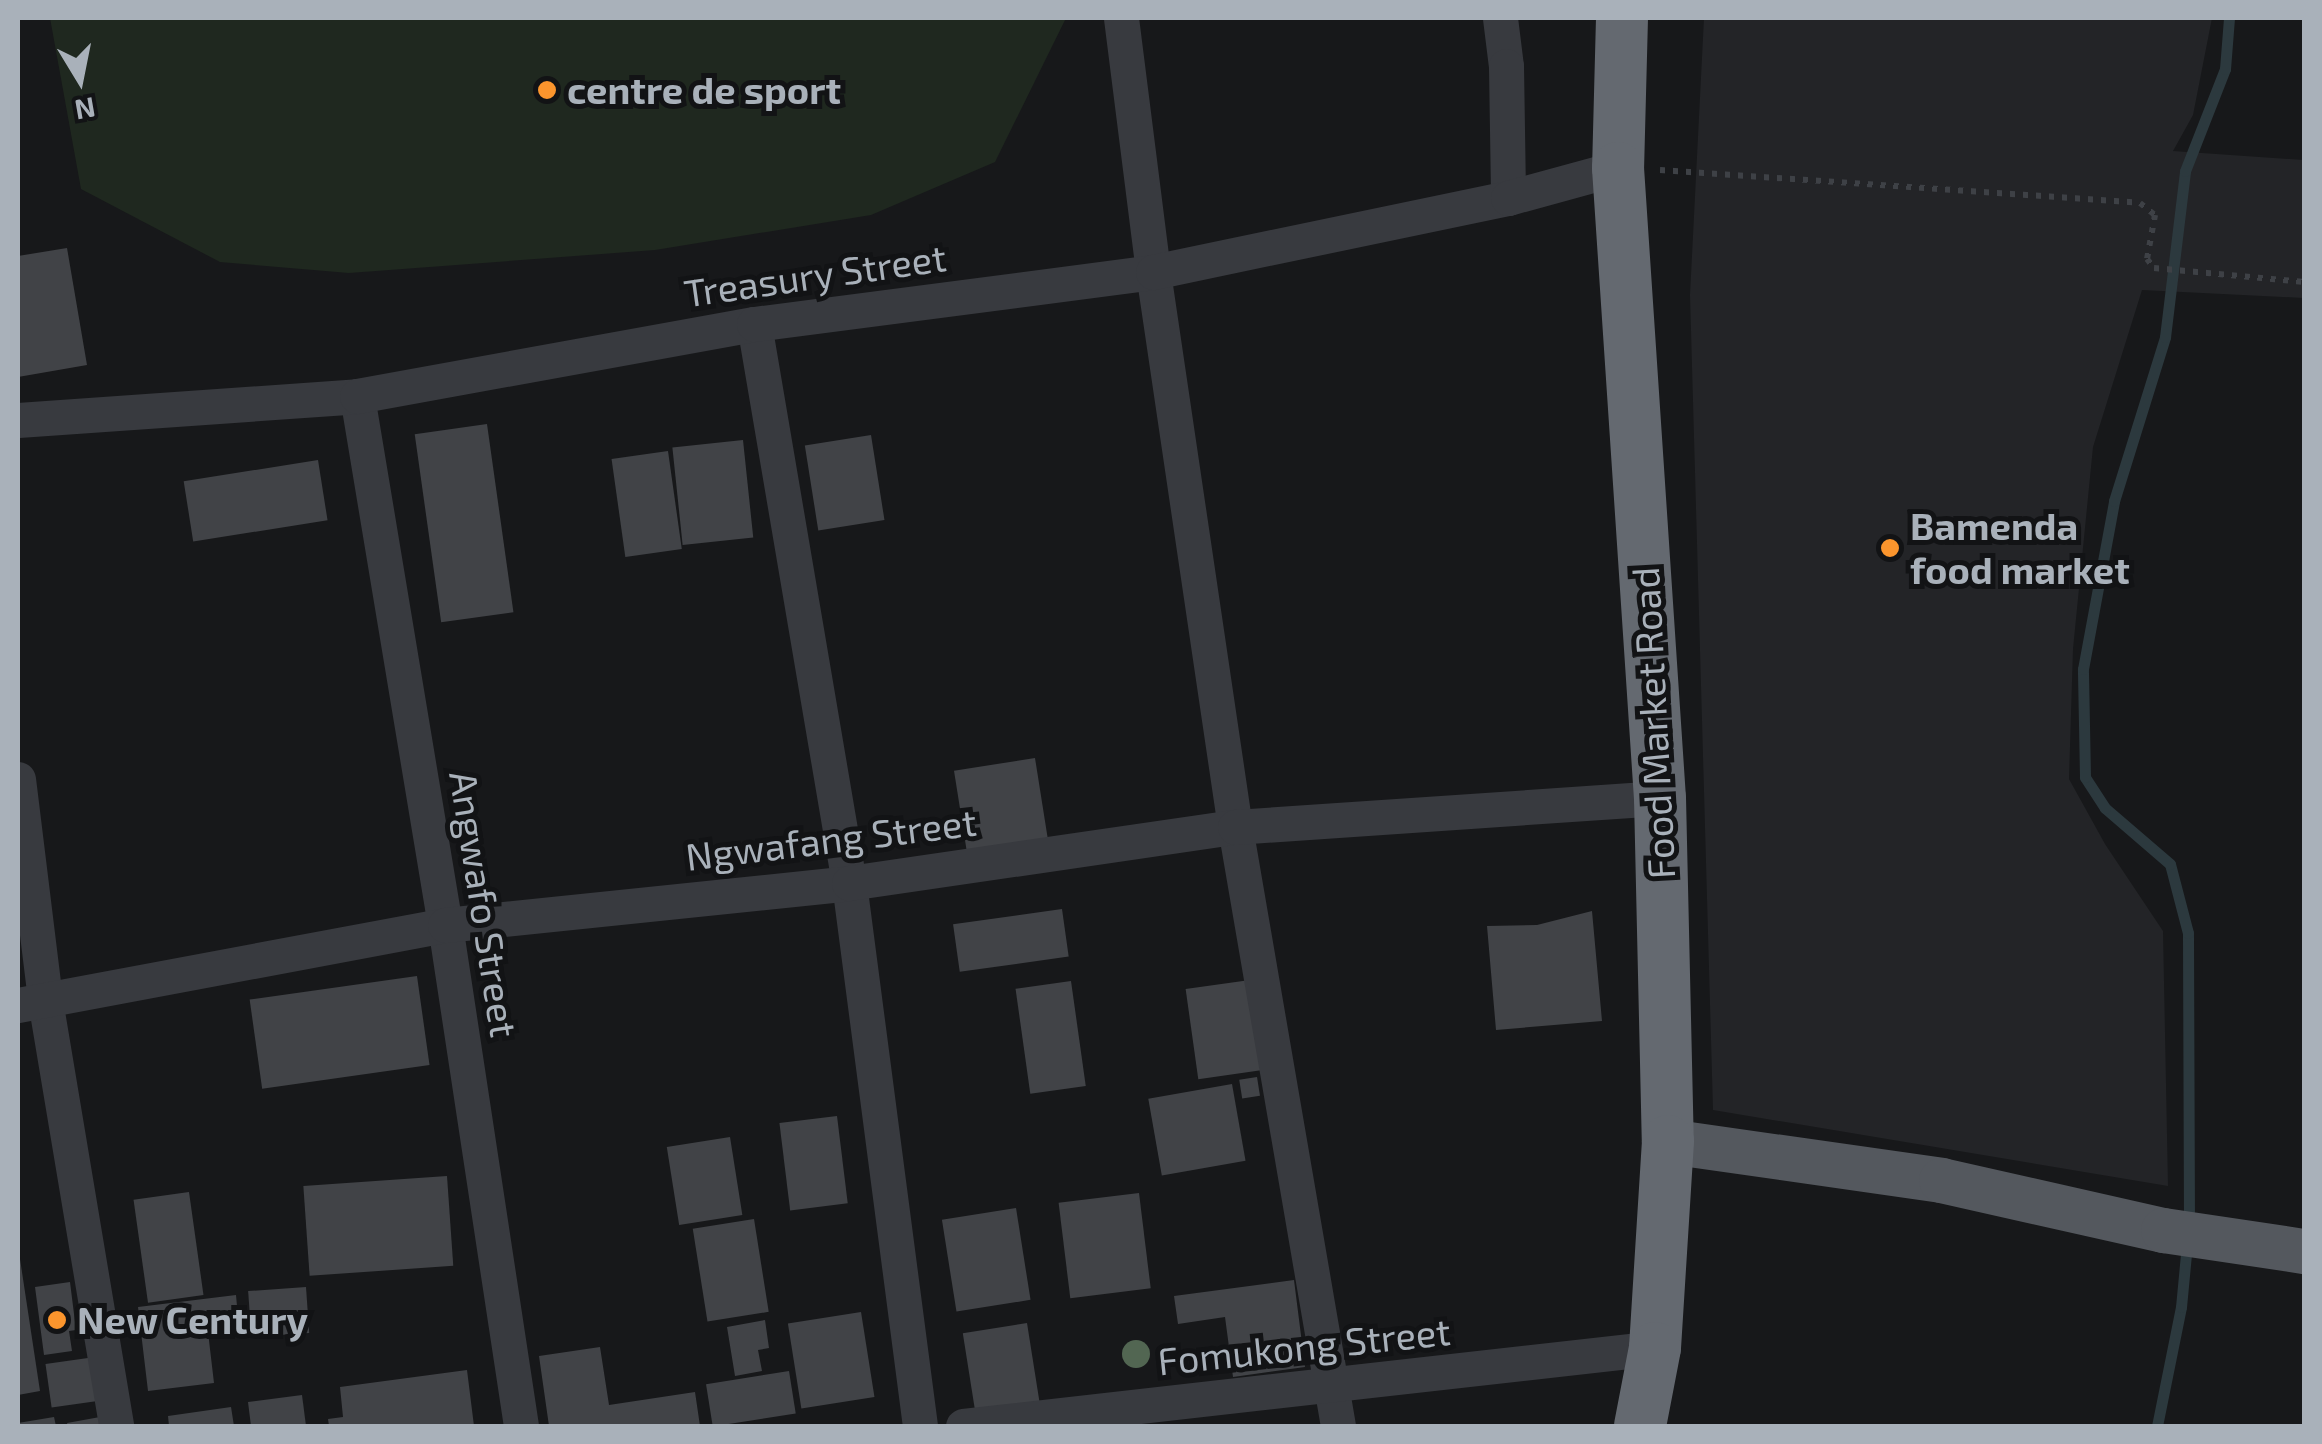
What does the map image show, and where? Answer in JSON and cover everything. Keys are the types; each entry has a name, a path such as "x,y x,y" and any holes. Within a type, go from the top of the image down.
{"highway":[{"name":"Food Market Road","path":"1622,18 1618,168 1660,798 1668,1141 1655,1348 1640,1426"}],"main road":[{"path":"1668,1141 1941,1180 2164,1230 2304,1252"}],"street":[{"path":"1120,18 1153,272 1235,827 1338,1426"},
{"path":"1500,18 1506,66 1508,198"},
{"name":"Treasury Street","path":"18,420 357,396 754,324 1153,272 1508,198 1618,168"},
{"path":"754,324 849,883 920,1426"},
{"name":"Angwafo Street","path":"357,396 445,926 521,1426"},
{"path":"18,780 31,1002 116,1426"},
{"name":"Ngwafang Street","path":"31,1002 445,926 849,883 1235,827 1660,798"},
{"name":"Fomukong Street","path":"963,1426 1655,1348"}],"path":[{"path":"1618,168 2140,203 2154,216 2147,259 2154,268 2304,282"}],"shaded area":[{"name":"centre de sport","path":"50,18 1066,18 995,162 871,215 655,250 349,273 220,262 81,189"},
{"name":"Bamenda food market","path":"1704,18 2212,18 2193,115 2173,151 2304,160 2304,298 2142,290 2093,447 2073,649 2069,779 2105,844 2163,931 2168,1186 1713,1110 1690,295"}],"building":[{"path":"67,248 87,365 18,377 18,256"},
{"path":"487,424 513,612 441,622 415,434"},
{"path":"871,435 884,520 818,530 805,445"},
{"path":"743,440 753,537 683,545 672,447"},
{"path":"668,451 682,549 625,557 612,459"},
{"path":"318,460 328,520 193,542 184,481"},
{"path":"1035,758 1048,839 967,852 954,771"},
{"path":"1062,909 1069,957 960,972 953,924"},
{"path":"1592,911 1602,1021 1496,1030 1487,926 1537,925"},
{"path":"417,976 430,1065 262,1089 250,1000"},
{"path":"1250,980 1263,1070 1198,1079 1186,989"},
{"path":"1071,981 1086,1086 1030,1094 1016,989"},
{"path":"1257,1077 1260,1096 1242,1099 1239,1080"},
{"path":"1232,1084 1246,1161 1162,1176 1148,1099"},
{"path":"837,1116 848,1203 790,1210 779,1123"},
{"path":"730,1137 742,1215 679,1225 667,1147"},
{"path":"447,1176 453,1266 310,1276 303,1186"},
{"path":"189,1192 203,1295 148,1303 134,1200"},
{"path":"1139,1193 1151,1288 1070,1298 1059,1203"},
{"path":"1016,1208 1031,1300 956,1312 942,1220"},
{"path":"754,1219 769,1312 707,1322 693,1229"},
{"path":"18,1260 40,1391 18,1395"},
{"path":"1294,1280 1305,1367 1233,1377 1225,1317 1178,1324 1174,1296"},
{"path":"70,1282 76,1330 69,1331 72,1351 44,1355 35,1287"},
{"path":"306,1287 309,1333 251,1337 248,1291"},
{"path":"236,1295 239,1328 208,1332 214,1383 148,1391 138,1307"},
{"path":"861,1312 874,1397 801,1409 788,1324"},
{"path":"765,1320 769,1348 758,1350 762,1371 735,1376 727,1327"},
{"path":"1027,1323 1040,1405 976,1415 963,1333"},
{"path":"600,1347 609,1405 695,1392 700,1426 549,1426 539,1356"},
{"path":"95,1357 101,1401 52,1408 45,1364"},
{"path":"467,1370 474,1426 329,1426 328,1419 343,1417 340,1387"},
{"path":"789,1371 796,1413 713,1426 706,1384"},
{"path":"302,1395 306,1426 251,1426 248,1402"},
{"path":"231,1407 234,1426 169,1426 168,1416"},
{"path":"54,1417 56,1426 18,1426 18,1423"},
{"path":"100,1417 102,1426 67,1423"}],"waterway":[{"path":"2189,1225 2188,933 2170,864 2105,808 2085,777 2083,669 2114,501 2165,337 2185,171 2225,69 2229,18"},
{"path":"2157,1426 2181,1307 2187,1244"}],"place":[{"name":"centre de sport","path":"547,90"},
{"name":"Bamenda food market","path":"1890,548"},
{"name":"New Century","path":"57,1320"}]}
